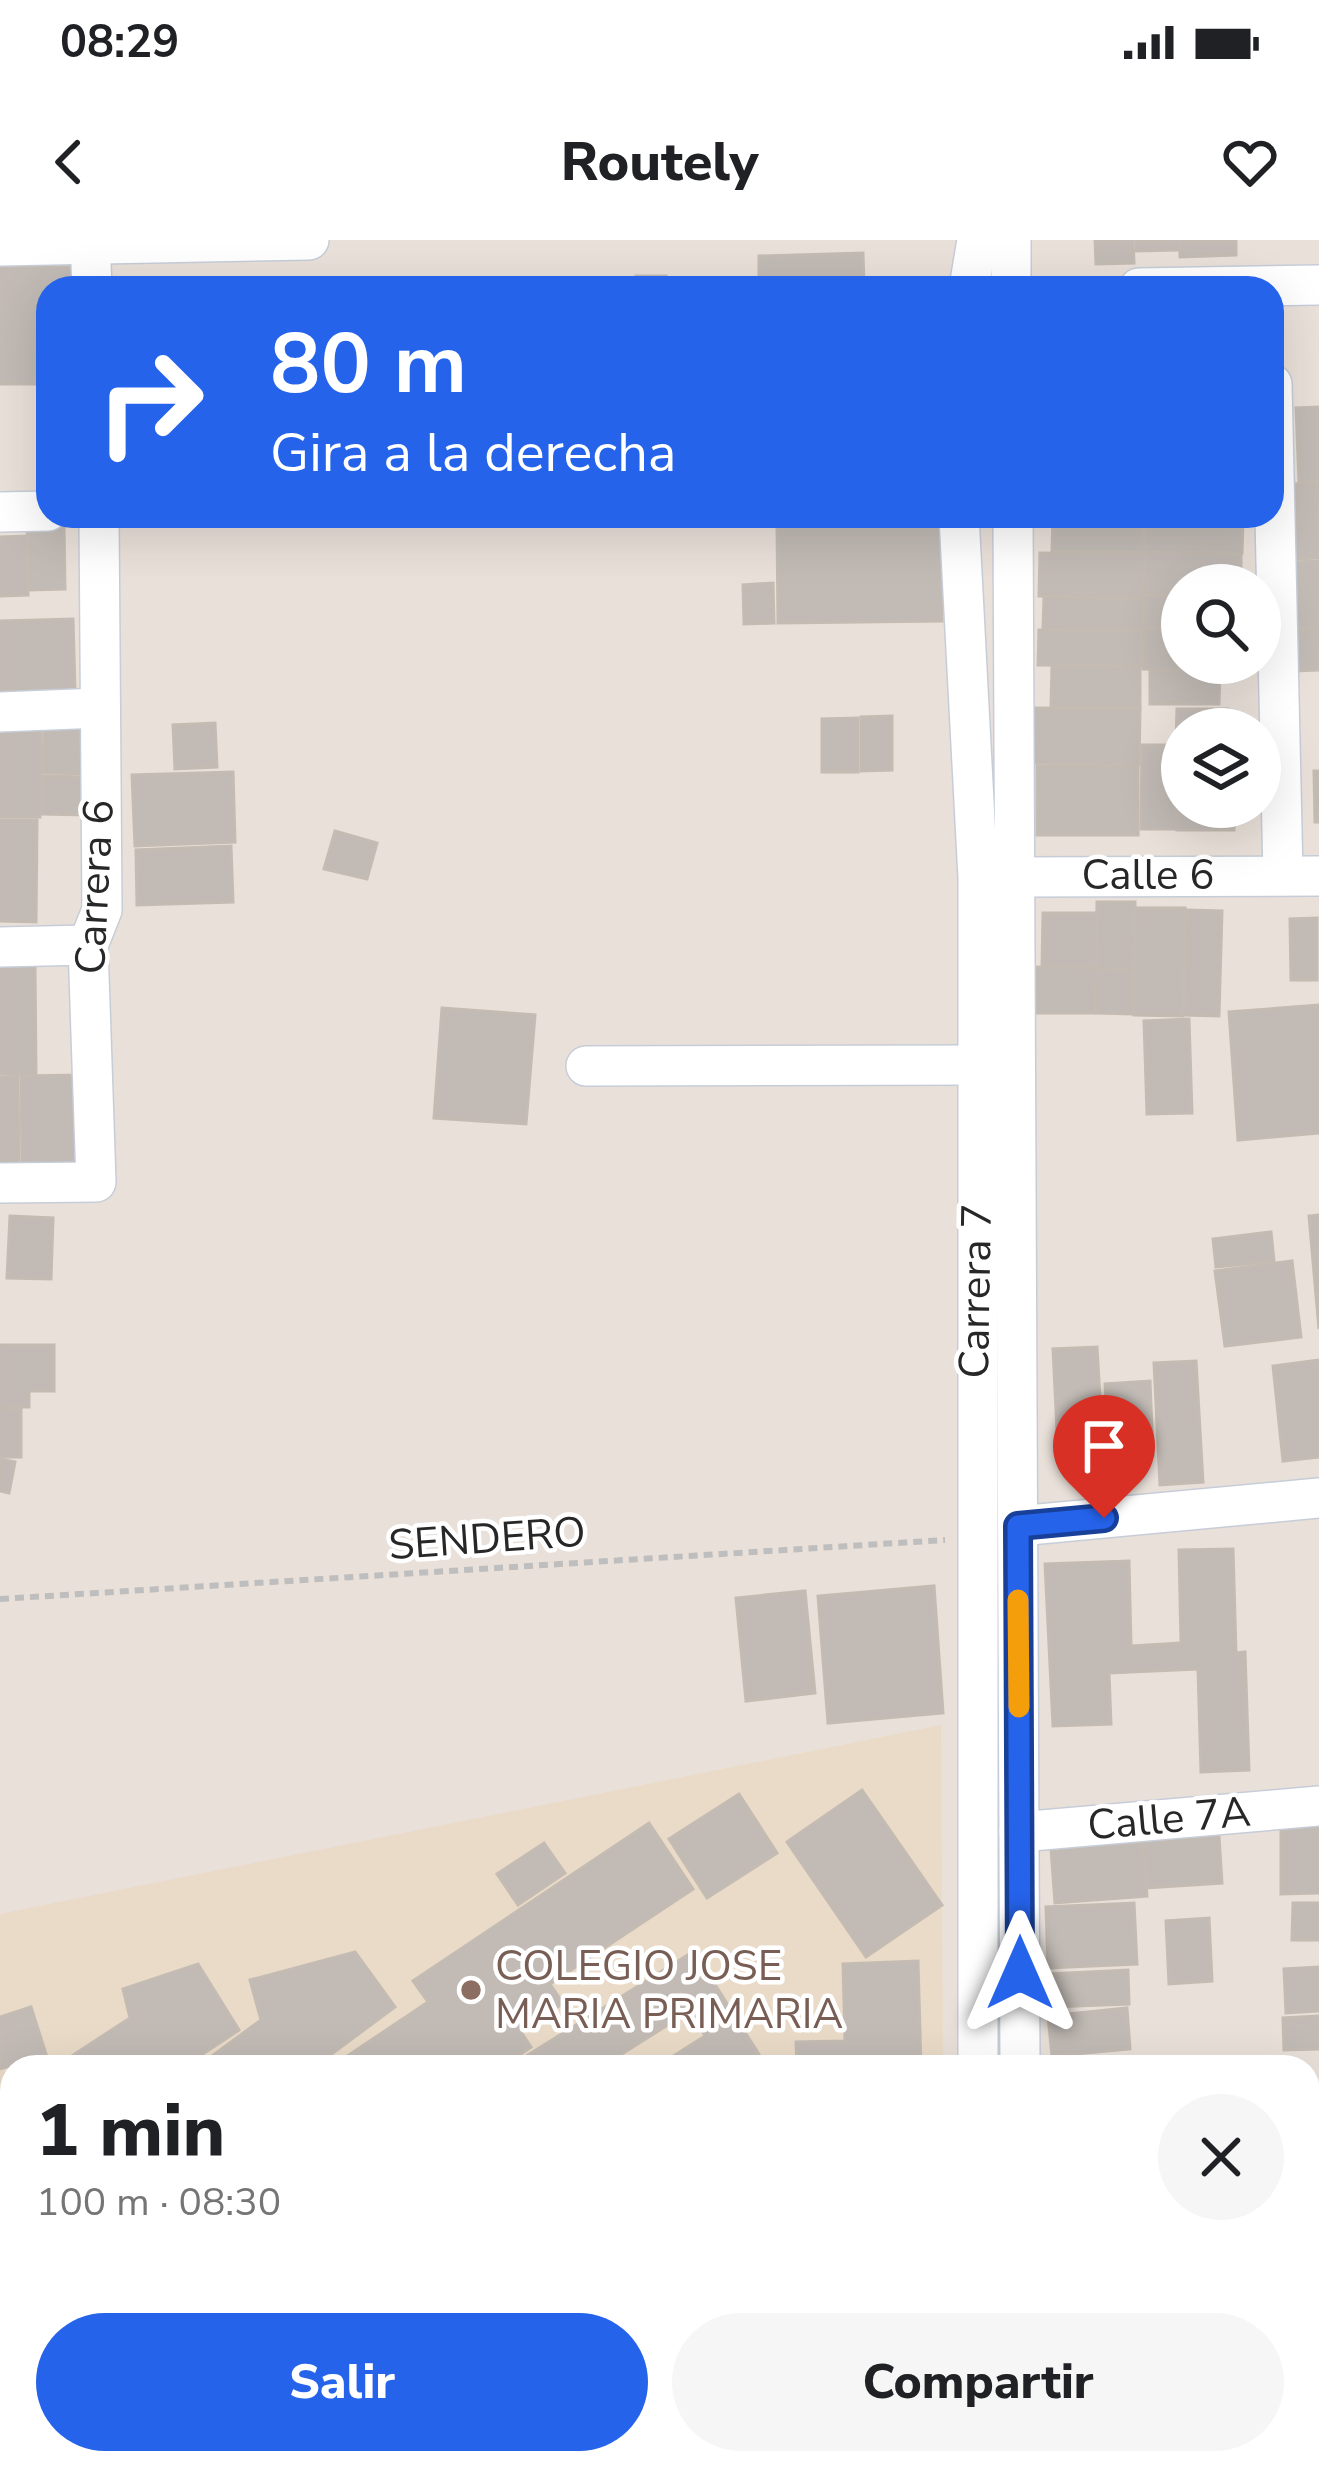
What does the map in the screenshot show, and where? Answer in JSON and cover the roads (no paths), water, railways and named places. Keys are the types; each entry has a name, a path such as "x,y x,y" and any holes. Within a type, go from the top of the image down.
{"street":[{"path":"0,245 309,240"},
{"path":"975,276 977,240"},
{"path":"1011,240 1011,276"},
{"path":"90,242 91,276"},
{"path":"1284,286 1319,285"},
{"path":"0,512 36,511"},
{"name":"Carrera 6","path":"10,1183 96,1182 88,945 102,910 99,528"},
{"name":"Carrera 7","path":"960,528 996,876 1018,1526 1021,2055"},
{"name":"Carrera 7","path":"978,2055 978,1065 996,876 1012,528"},
{"path":"1280,528 1301,876"},
{"path":"0,712 100,708"},
{"name":"Calle 6","path":"996,876 1301,876"},
{"path":"0,947 88,945"},
{"path":"586,1066 978,1065"},
{"path":"1018,1526 1319,1498"},
{"name":"Calle 7A","path":"1019,1832 1319,1806"}],"place":[{"name":"COLEGIO JOSE MARIA PRIMARIA","path":"471,1990"}]}
